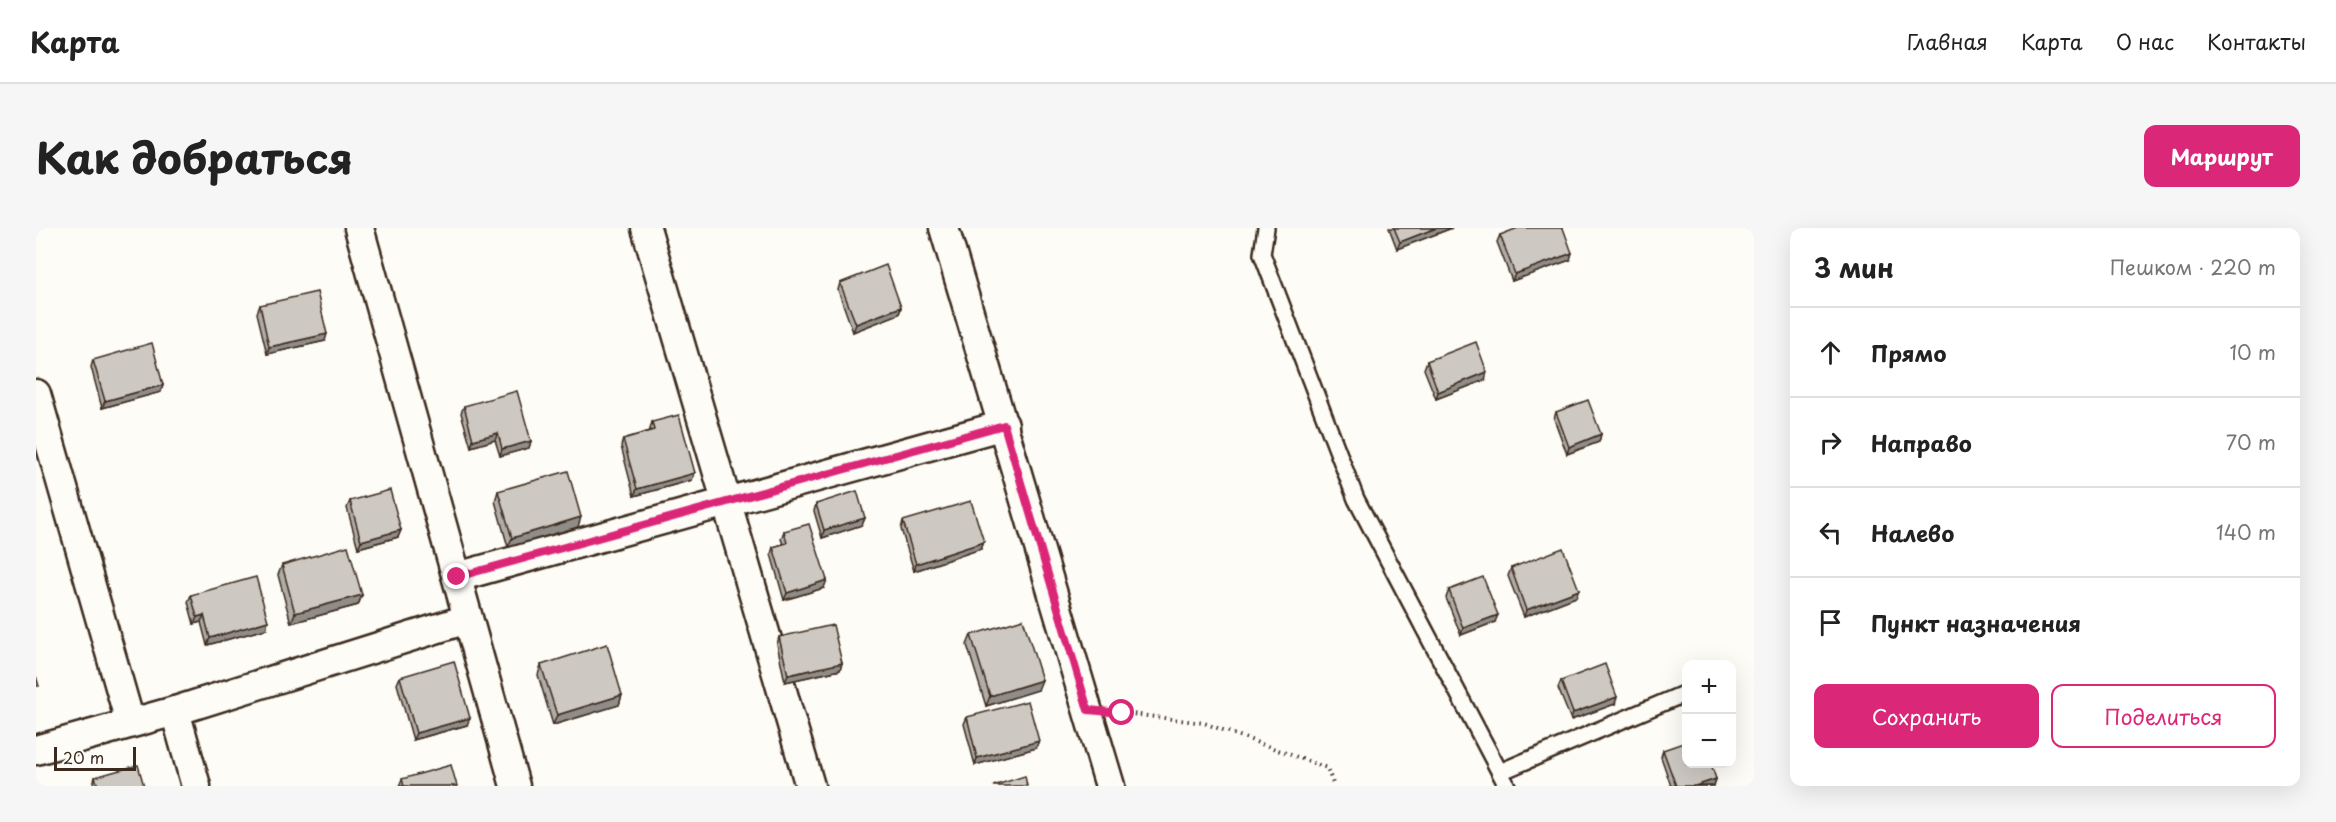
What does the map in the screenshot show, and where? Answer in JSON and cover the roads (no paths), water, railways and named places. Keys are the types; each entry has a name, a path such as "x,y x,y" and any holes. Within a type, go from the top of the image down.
{"street":[{"path":"359,228 515,786"},
{"path":"646,228 810,786"},
{"path":"945,228 1110,786"},
{"path":"36,394 130,722"},
{"path":"457,577 1004,425"},
{"path":"36,750 175,711 467,619"},
{"path":"175,711 196,786"}],"lane":[{"path":"1266,228 1262,254 1356,499 1503,779 1682,695"}]}
